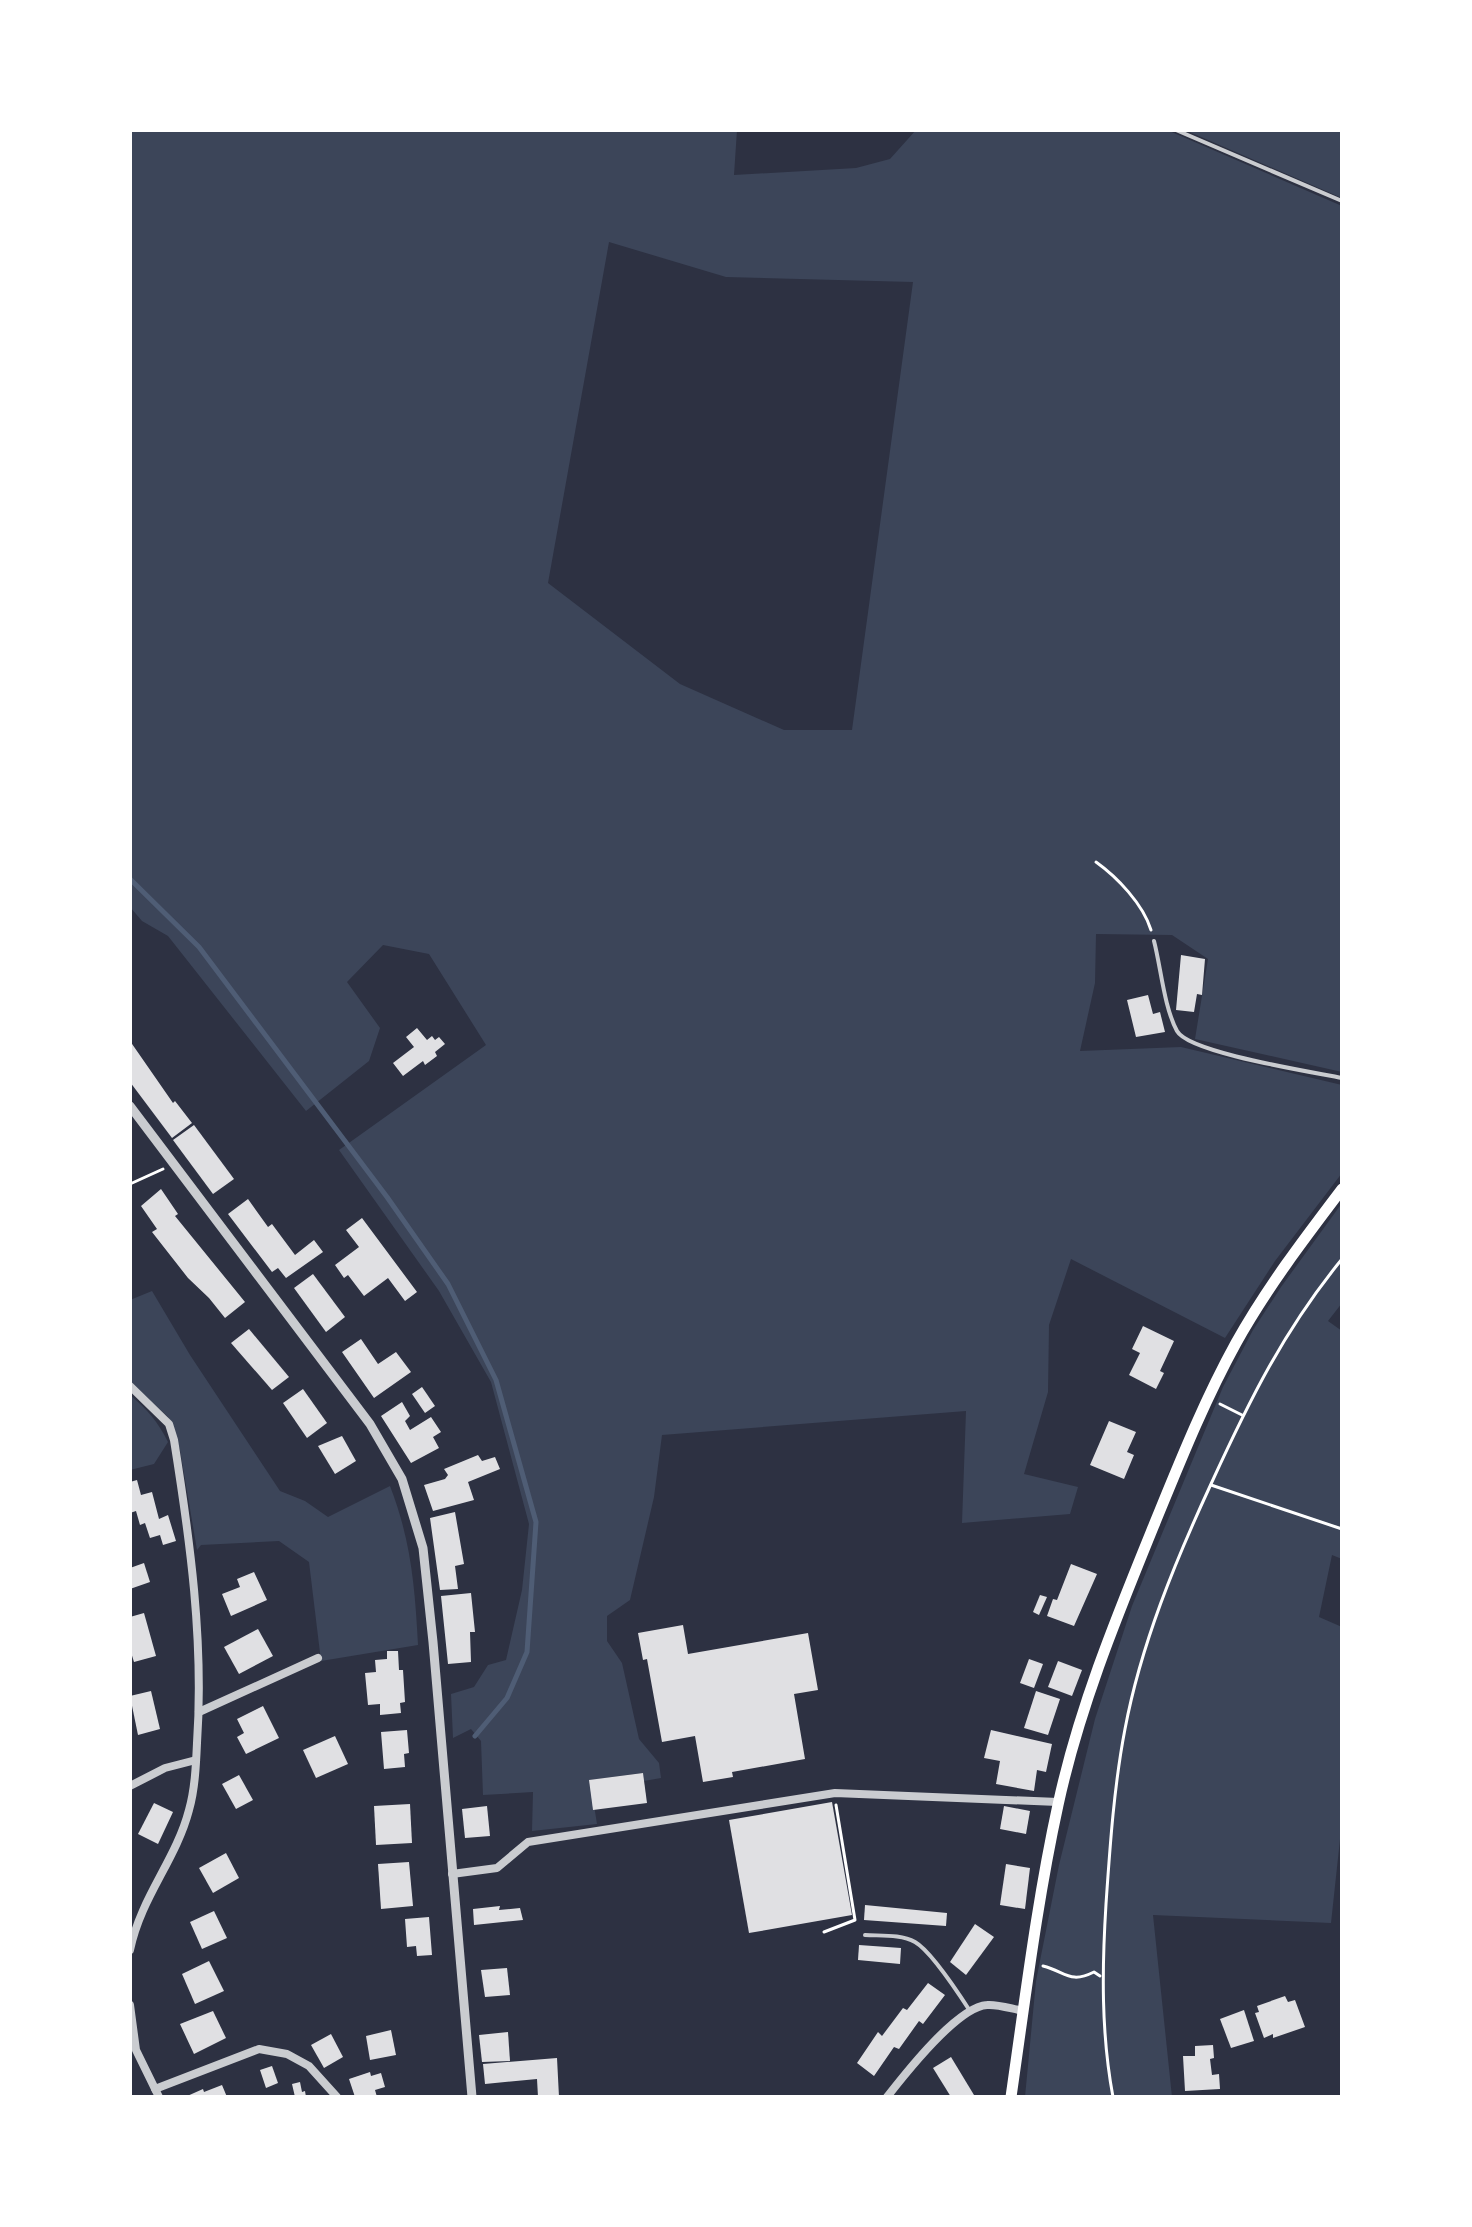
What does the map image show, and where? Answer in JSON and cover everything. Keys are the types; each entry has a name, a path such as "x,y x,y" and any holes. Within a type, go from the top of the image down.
{"main road":[{"path":"1011,2097 1058,1802 1100,1661 1168,1491 1235,1344 1275,1279 1342,1189"}],"street":[{"path":"130,1106 370,1424 402,1479 423,1548 472,2097"},
{"path":"130,1386 169,1424 172,1432 195,1587 199,1712 190,1809 178,1842 135,1923 130,1950"},
{"path":"199,1712 318,1658"},
{"path":"130,1786 165,1768 196,1760"},
{"path":"452,1874 497,1868 528,1842 835,1793 1058,1802"},
{"path":"130,2005 136,2050 157,2093 259,2049 287,2054 309,2066 337,2097"},
{"path":"887,2097 913,2063 970,2011 986,2005 1024,2011"}],"lane":[{"path":"1176,130 1342,201"},
{"path":"1154,941 1169,1010 1177,1032 1184,1040 1215,1051 1342,1078"},
{"path":"865,1935 899,1937 916,1943 953,1984 970,2011"}],"path":[{"path":"1096,862 1108,870 1141,910 1154,941"},
{"path":"130,1184 174,1164"},
{"path":"1113,2097 1102,1978 1109,1860 1125,1729 1166,1590 1187,1534 1242,1415 1284,1337 1342,1259"},
{"path":"1209,1399 1242,1415"},
{"path":"1211,1485 1342,1529"},
{"path":"824,1932 855,1920 835,1793"},
{"path":"1031,1963 1056,1969 1063,1976 1080,1979 1094,1972 1102,1978"}],"shaded area":[{"path":"130,130 737,130 734,175 856,168 890,159 916,130 1167,130 1342,206 1342,1072 1195,1039 1208,959 1172,935 1096,934 1095,983 1080,1051 1181,1047 1342,1085 1342,1173 1275,1261 1225,1338 1071,1259 1049,1325 1048,1392 1024,1474 1078,1487 1070,1514 962,1523 966,1411 662,1435 654,1497 630,1600 607,1616 607,1641 622,1663 639,1739 659,1763 661,1778 644,1781 642,1773 590,1780 597,1824 532,1831 533,1792 483,1795 481,1741 471,1729 453,1738 451,1694 474,1687 488,1665 506,1660 522,1590 529,1524 491,1382 439,1291 339,1150 486,1045 429,954 383,945 347,982 380,1028 369,1061 306,1111 168,936 142,921 130,907","holes":["609,242 726,277 913,282 852,730 784,730 680,684 548,583"]},
{"path":"1185,130 1342,130 1342,198"},
{"path":"1342,1203 1342,1303 1328,1321 1342,1331 1342,1559 1332,1555 1319,1617 1342,1627 1342,1821 1331,1923 1153,1915 1172,2097 1025,2097 1036,1981 1059,1865 1095,1719 1132,1606 1223,1387 1253,1330"},
{"path":"152,1291 190,1355 280,1491 305,1501 328,1517 390,1486 403,1525 411,1564 418,1645 321,1661 309,1562 279,1541 201,1545 197,1550 180,1450 168,1417 130,1382 130,1300"},
{"path":"130,1395 152,1416 168,1442 154,1464 130,1470"}],"building":[{"path":"1181,955 1205,959 1202,995 1197,994 1194,1012 1176,1010"},
{"path":"1148,995 1153,1014 1160,1012 1165,1032 1136,1037 1127,1000"},
{"path":"417,1028 427,1040 432,1036 435,1040 439,1037 445,1044 435,1052 437,1056 425,1065 423,1061 403,1076 393,1063 414,1047 406,1037"},
{"path":"130,1041 173,1103 175,1101 192,1123 172,1138 130,1082"},
{"path":"194,1125 234,1179 213,1194 173,1140"},
{"path":"161,1189 178,1214 175,1216 245,1302 225,1318 152,1232 157,1229 141,1206"},
{"path":"248,1199 268,1227 272,1224 295,1255 314,1240 323,1252 286,1278 278,1268 272,1272 228,1214"},
{"path":"362,1218 417,1292 405,1301 388,1278 364,1296 348,1275 344,1278 335,1265 359,1247 346,1230"},
{"path":"313,1274 345,1317 326,1332 294,1288"},
{"path":"1143,1326 1174,1341 1160,1371 1164,1373 1156,1389 1129,1375 1140,1353 1132,1349"},
{"path":"249,1329 289,1377 272,1390 231,1343"},
{"path":"361,1339 378,1364 396,1352 411,1372 374,1398 342,1352"},
{"path":"422,1387 435,1406 425,1413 412,1394"},
{"path":"303,1389 327,1423 307,1438 283,1403"},
{"path":"402,1402 410,1416 405,1421 410,1430 431,1417 441,1432 433,1437 439,1448 411,1463 381,1416"},
{"path":"1109,1421 1136,1432 1127,1452 1134,1455 1124,1479 1090,1465"},
{"path":"342,1436 356,1461 335,1474 318,1446"},
{"path":"478,1455 482,1461 495,1457 500,1469 468,1482 474,1500 433,1511 424,1485 445,1479 448,1475 444,1469"},
{"path":"137,1480 141,1495 152,1492 159,1519 168,1515 176,1541 163,1545 160,1535 150,1538 145,1523 140,1525 136,1511 130,1513 130,1482"},
{"path":"455,1512 464,1564 455,1566 458,1589 440,1590 430,1518"},
{"path":"144,1563 150,1582 130,1589 130,1568"},
{"path":"1071,1564 1097,1574 1074,1626 1047,1616"},
{"path":"254,1572 267,1600 231,1616 222,1594 240,1587 237,1579"},
{"path":"471,1593 475,1632 470,1632 471,1662 448,1664 441,1596"},
{"path":"1040,1595 1047,1597 1039,1615 1033,1612"},
{"path":"144,1613 156,1656 134,1662 130,1649 130,1617"},
{"path":"683,1625 688,1654 808,1633 818,1690 794,1694 805,1759 732,1772 733,1777 703,1782 695,1736 662,1742 647,1659 643,1660 638,1633"},
{"path":"258,1629 273,1656 239,1674 224,1647"},
{"path":"387,1651 398,1651 405,1702 400,1703 401,1713 380,1715 380,1704 368,1705 365,1673 376,1672 375,1660 387,1659"},
{"path":"1029,1659 1043,1664 1034,1688 1020,1683"},
{"path":"1058,1661 1082,1670 1072,1696 1048,1687"},
{"path":"151,1691 160,1729 138,1735 130,1696"},
{"path":"1036,1691 1060,1699 1048,1735 1024,1728"},
{"path":"263,1706 279,1738 246,1754 237,1737 244,1733 237,1719"},
{"path":"407,1730 409,1753 404,1754 405,1767 384,1769 381,1732"},
{"path":"991,1730 1052,1744 1046,1772 1037,1770 1034,1791 996,1784 1000,1761 984,1758"},
{"path":"335,1736 348,1764 316,1778 303,1750"},
{"path":"643,1773 647,1803 593,1810 589,1780"},
{"path":"239,1775 253,1800 236,1809 222,1784"},
{"path":"832,1802 852,1915 749,1933 729,1820"},
{"path":"154,1803 173,1812 158,1844 138,1834"},
{"path":"410,1804 412,1843 376,1845 374,1806"},
{"path":"487,1806 490,1836 465,1838 462,1809"},
{"path":"1004,1806 1030,1811 1026,1834 1000,1829"},
{"path":"226,1853 239,1878 213,1893 199,1868"},
{"path":"409,1862 413,1906 381,1909 378,1864"},
{"path":"1006,1864 1030,1868 1025,1909 1000,1905"},
{"path":"865,1905 947,1913 946,1926 864,1920"},
{"path":"500,1906 499,1910 520,1908 523,1920 474,1925 473,1909"},
{"path":"214,1911 227,1938 202,1949 190,1922"},
{"path":"429,1917 432,1955 417,1956 416,1946 407,1947 405,1919"},
{"path":"975,1924 994,1937 966,1975 950,1962"},
{"path":"859,1945 901,1948 900,1964 858,1960"},
{"path":"209,1961 224,1991 195,2004 182,1974"},
{"path":"507,1968 510,1995 485,1997 481,1970"},
{"path":"928,1983 945,1995 923,2024 919,2021 899,2049 894,2047 874,2076 857,2063 878,2032 882,2036 903,2008 907,2010"},
{"path":"1285,1996 1288,2002 1295,2000 1305,2027 1264,2038 1255,2013 1259,2012 1257,2006"},
{"path":"1244,2010 1254,2041 1231,2048 1220,2019"},
{"path":"213,2011 226,2038 194,2054 180,2024"},
{"path":"391,2030 396,2055 370,2060 366,2036"},
{"path":"508,2032 510,2061 482,2062 479,2035"},
{"path":"331,2034 343,2057 324,2068 311,2045"},
{"path":"1213,2045 1214,2058 1210,2059 1212,2075 1219,2074 1220,2089 1185,2091 1183,2056 1195,2056 1195,2046"},
{"path":"951,2057 974,2095 971,2097 951,2097 933,2068"},
{"path":"557,2058 559,2097 538,2097 537,2079 485,2084 483,2064"},
{"path":"272,2066 278,2083 266,2088 260,2070"},
{"path":"370,2072 371,2076 381,2073 385,2087 375,2090 377,2097 355,2097 349,2079"},
{"path":"300,2082 306,2097 295,2097 292,2084"},
{"path":"222,2085 227,2097 185,2097 203,2089 204,2092"}],"waterway":[{"path":"130,879 199,947 387,1197 448,1284 496,1380 536,1522 527,1652 507,1698 475,1736"}]}
